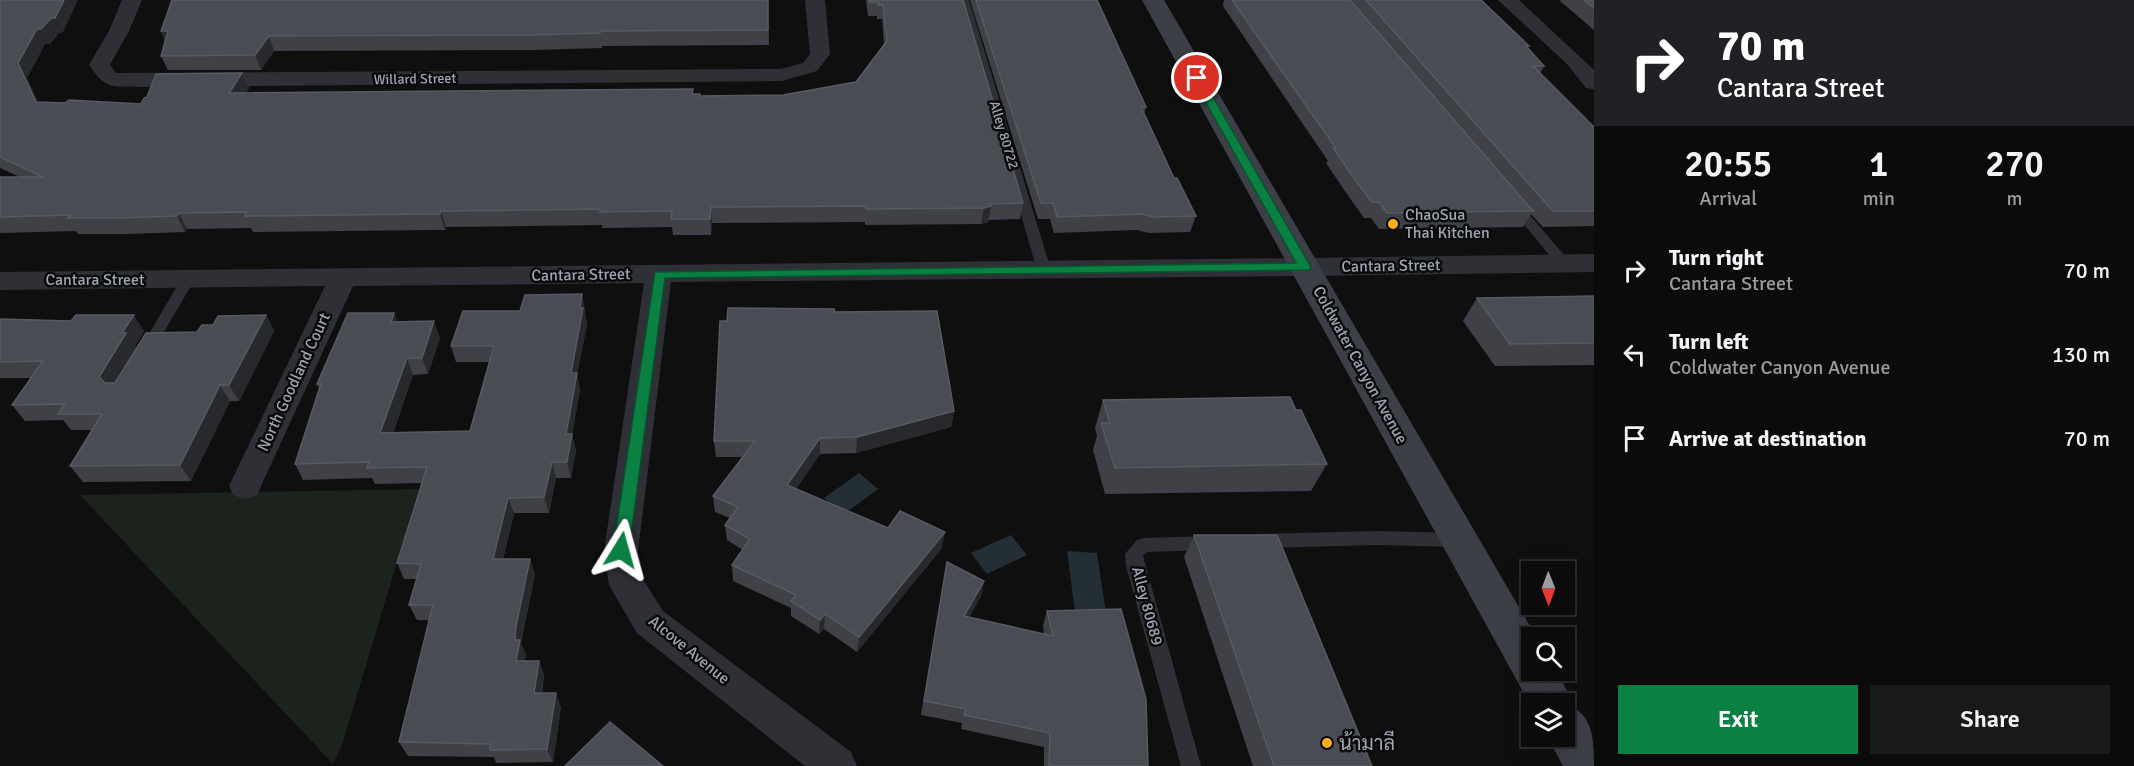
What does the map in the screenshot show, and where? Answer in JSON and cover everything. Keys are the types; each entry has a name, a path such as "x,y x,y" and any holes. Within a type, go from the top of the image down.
{"main road":[{"name":"Coldwater Canyon Avenue","path":"1153,0 1521,650"},
{"path":"1575,744 1588,766"}],"street":[{"name":"Willard Street","path":"132,0 119,31 99,65 110,79 142,81 782,75 810,67 820,54 815,0"},
{"path":"1508,0 1574,60 1594,83"},
{"name":"Cantara Street","path":"0,281 1594,263"},
{"name":"Alcove Avenue","path":"659,274 621,550 627,585 650,622 837,766"},
{"name":"North Goodland Court","path":"245,486 343,278"}],"lane":[{"name":"Alley 80722","path":"964,0 1044,270"},
{"path":"1508,198 1564,264"},
{"path":"139,363 188,279"},
{"path":"1248,542 1377,538 1458,540"},
{"name":"Alley 80689","path":"1191,766 1135,566 1134,554 1143,545 1225,542"}],"shaded area":[{"path":"859,473 878,489 843,515 824,498"},
{"path":"419,489 342,745 333,764 80,495"},
{"path":"1011,535 1027,555 987,574 971,553"},
{"path":"1067,551 1097,553 1106,613 1075,611"}],"building":[{"path":"0,0 64,0 55,18 51,18 41,29 37,29 18,63 36,102 65,103 69,100 141,104 147,97 156,74 242,73 229,93 693,89 692,94 700,94 700,96 783,95 856,82 887,41 883,5 878,5 878,2 869,2 869,0 963,0 1023,203 990,204 991,206 984,208 711,207 710,219 671,219 672,211 600,212 600,209 441,211 440,214 245,216 247,212 179,213 177,216 117,218 68,218 70,215 0,217 0,177 43,177 0,157"},
{"path":"172,0 768,0 768,30 600,31 600,33 529,35 269,36 255,55 161,56 168,31 161,31"},
{"path":"976,0 1097,0 1146,107 1141,107 1174,178 1177,178 1196,216 1154,217 1142,214 1057,217 1053,203 1041,203"},
{"path":"1232,0 1350,0 1533,211 1387,213 1379,202 1372,202 1356,181 1333,148 1336,148"},
{"path":"1366,0 1481,0 1529,46 1526,46 1544,66 1533,66 1594,127 1594,211 1553,211"},
{"path":"1584,0 1594,0 1594,8"},
{"path":"582,294 580,308 583,308 571,373 577,373 566,434 572,434 567,462 552,462 544,497 508,498 493,559 530,559 516,626 515,640 520,640 516,661 539,661 534,693 556,693 547,749 490,750 491,744 399,742 433,605 409,605 421,564 397,563 427,467 367,468 369,462 295,464 321,384 317,384 348,313 394,313 391,322 434,321 422,358 407,358 380,433 470,431 494,346 451,346 463,311 520,311 525,295"},
{"path":"1594,296 1594,343 1510,344 1477,298"},
{"path":"728,308 834,309 835,312 937,311 954,411 857,437 820,438 787,485 888,528 900,511 945,532 859,637 825,614 820,620 791,601 796,595 732,565 750,539 725,525 738,507 713,496 755,441 714,441 720,321 727,321"},
{"path":"76,315 134,315 122,333 126,333 99,377 105,383 115,383 146,333 197,332 202,325 213,325 218,316 266,315 229,385 220,385 180,465 70,466 102,414 58,414 65,404 12,405 43,361 0,362 0,319 71,321"},
{"path":"1290,397 1296,410 1301,410 1327,464 1115,468 1101,423 1110,423 1103,400"},
{"path":"1194,535 1277,535 1372,766 1274,766"},
{"path":"947,562 984,581 964,616 1053,636 1047,611 1121,609 1146,699 1148,766 1049,765 1050,733 964,715 966,709 924,701"},
{"path":"610,722 663,766 565,766"}],"place":[{"name":"ChaoSua Thai Kitchen","path":"1393,224"},
{"name":"น้ามาลี","path":"1327,743"}],"route":[{"path":"621,550 659,274 1305,267 1197,78"}]}
